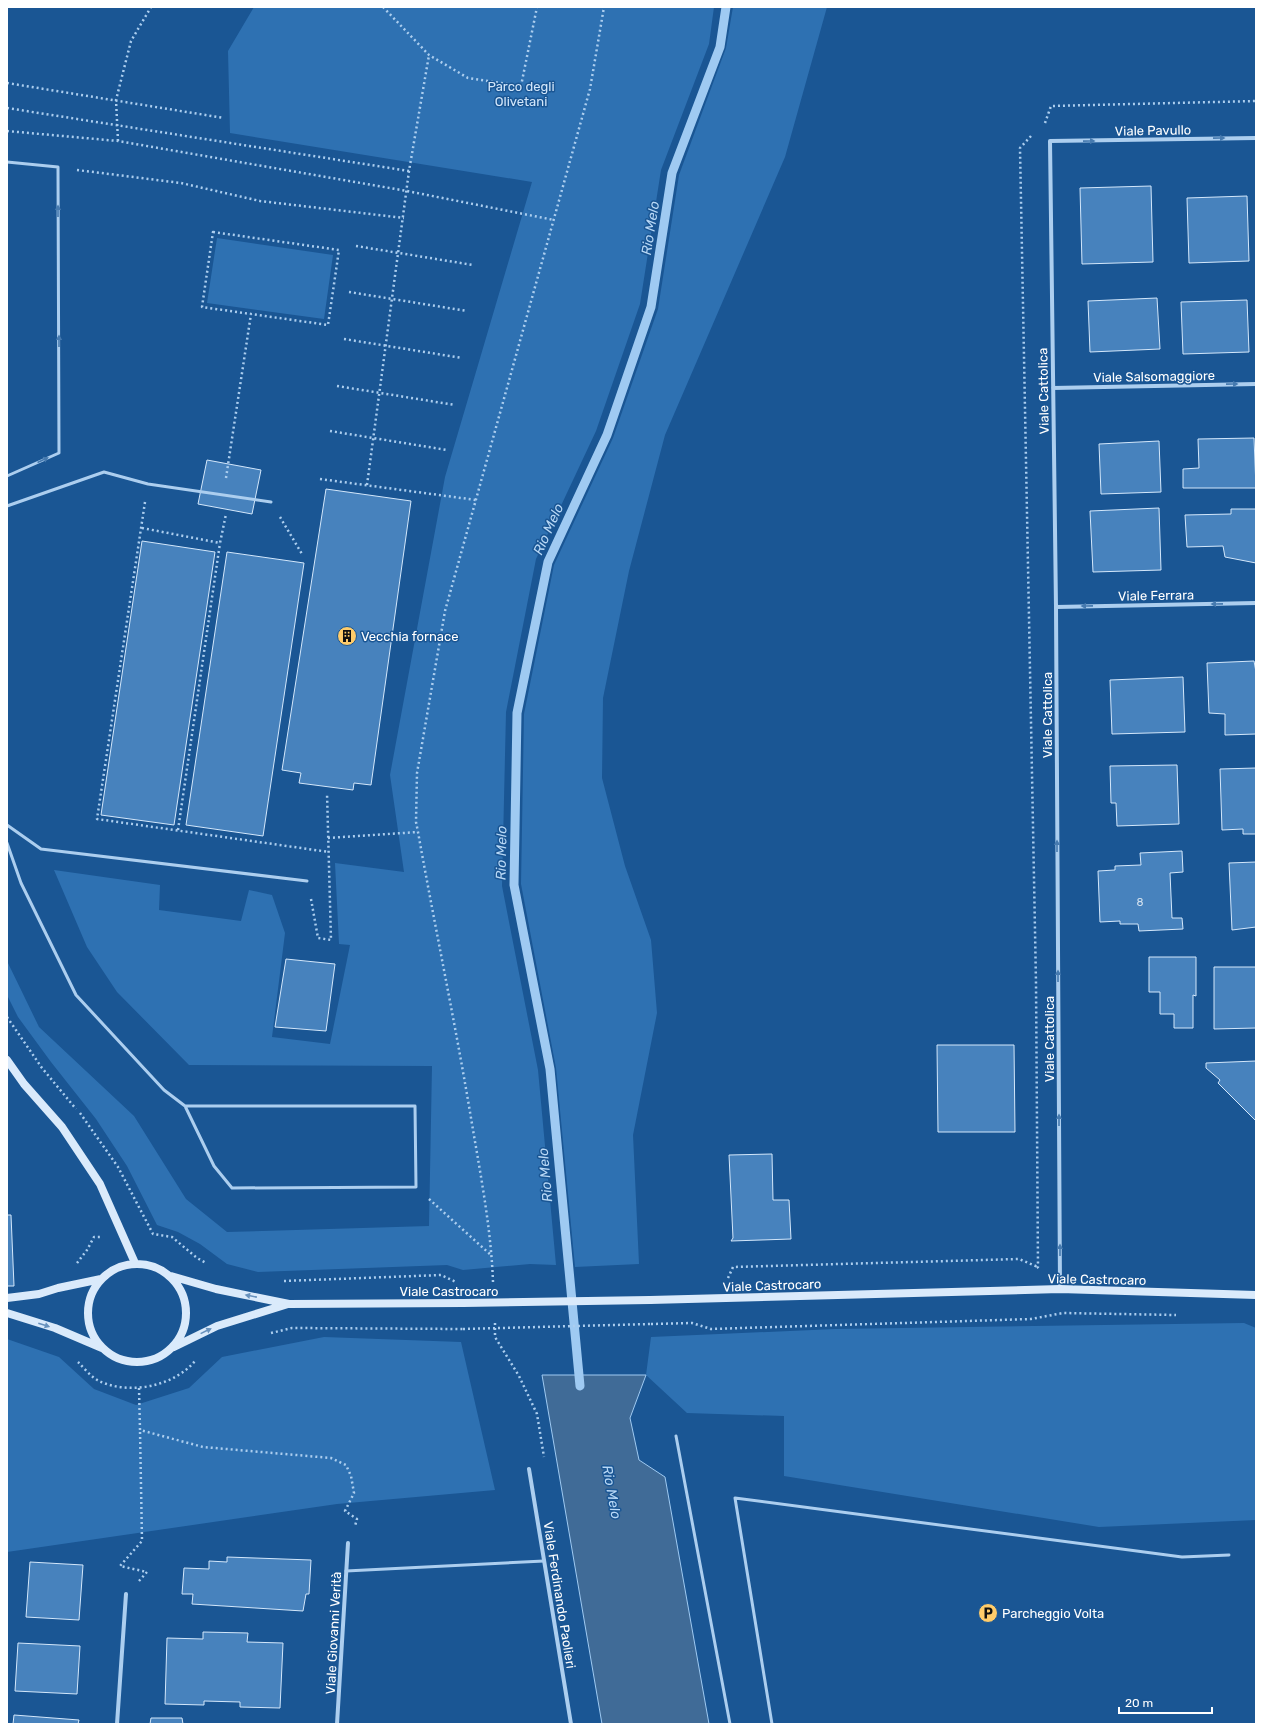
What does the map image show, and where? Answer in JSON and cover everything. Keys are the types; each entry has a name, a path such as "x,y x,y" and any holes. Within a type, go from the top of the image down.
{"street":[{"name":"Viale Pavullo","path":"1050,141 1256,138"},
{"name":"Viale Cattolica","path":"1050,141 1056,607 1060,1289"},
{"name":"Viale Salsomaggiore","path":"1053,388 1256,384"},
{"name":"Viale Ferrara","path":"1056,607 1256,603"},
{"path":"7,1060 24,1084 62,1127 96,1178 135,1263"},
{"name":"Viale Castrocaro","path":"102,1348 93,1336 88,1321 88,1306 93,1292 101,1279 111,1271 135,1263 148,1264 171,1276 216,1289 289,1304 650,1300 1060,1289 1256,1295"},
{"name":"Viale Castrocaro","path":"171,1276 181,1289 186,1304 186,1320 181,1336 171,1349"},
{"name":"Viale Castrocaro","path":"7,1298 39,1294 58,1288 101,1279"},
{"name":"Viale Castrocaro","path":"7,1313 55,1328 102,1348 115,1357 129,1362 144,1362 159,1357 171,1349 217,1326 289,1304"},
{"name":"Viale Ferdinando Paolieri","path":"529,1469 571,1724"},
{"name":"Viale Giovanni Verità","path":"337,1724 348,1543"},
{"path":"117,1724 126,1594"}],"lane":[{"path":"7,162 58,167 59,453 7,476"},
{"path":"7,506 104,472 148,484 271,502"},
{"path":"7,824 41,849 307,881"},
{"path":"7,843 21,883 76,995 164,1090 185,1106 214,1166 232,1188 416,1187 415,1106 185,1106"},
{"path":"676,1436 730,1724"},
{"path":"772,1724 735,1498 1182,1557 1229,1555"},
{"path":"346,1571 544,1561"}],"path":[{"path":"118,141 116,100 131,41 151,7"},
{"path":"383,7 429,55 468,78 521,86 537,7"},
{"path":"493,1286 492,1256 460,1051 416,822 417,773 445,611 590,89 604,7"},
{"path":"367,484 404,218 409,171 429,55"},
{"path":"7,83 224,118"},
{"path":"1040,128 1045,123 1051,106 1256,102"},
{"path":"7,108 409,171"},
{"path":"7,131 118,141 407,191 554,220"},
{"path":"1035,133 1020,148 1036,983 1038,1267"},
{"path":"58,167 181,183 260,201 404,218"},
{"path":"213,232 338,250 328,325 251,314 202,307 213,232"},
{"path":"356,246 473,265"},
{"path":"349,292 467,312"},
{"path":"224,495 251,314"},
{"path":"344,339 462,358"},
{"path":"337,386 455,405"},
{"path":"330,431 447,450"},
{"path":"320,479 367,484 476,500"},
{"path":"148,484 97,819 329,852"},
{"path":"178,830 220,543 229,496"},
{"path":"271,502 302,554"},
{"path":"142,528 220,543"},
{"path":"328,838 418,832"},
{"path":"7,1017 42,1068 88,1122 118,1168 153,1234"},
{"path":"416,1187 492,1256"},
{"path":"58,1288 57,1282 71,1270 87,1250 94,1237 153,1234 172,1237 197,1258 209,1264"},
{"path":"726,1282 733,1267 1019,1259 1038,1267"},
{"path":"1033,1271 1038,1267"},
{"path":"282,1281 441,1275 458,1282"},
{"path":"270,1333 292,1328 463,1329 692,1323 711,1329 1031,1319 1063,1313 1179,1315"},
{"path":"494,1315 495,1337 519,1376 537,1414 545,1461"},
{"path":"126,1594 147,1572 120,1566 142,1541 138,1388"},
{"path":"140,1430 203,1447 331,1458 346,1465 351,1476 354,1493 345,1511 357,1519 348,1543"}],"green space":[{"name":"Parco degli Olivetani","path":"254,7 714,7 709,44 661,170 640,304 596,431 536,559 506,712 502,886 538,1070 556,1265 530,1264 463,1270 447,1265 258,1272 227,1264 200,1244 178,1232 157,1225 127,1166 96,1119 18,1017 7,995 7,961 39,1027 134,1116 186,1199 227,1232 429,1226 432,1066 189,1065 117,992 87,947 54,870 160,885 159,910 241,921 249,890 272,895 285,933 272,1037 330,1044 350,945 339,944 335,863 404,872 390,775 445,477 532,182 230,133 228,51"},
{"path":"733,7 827,7 785,157 665,435 629,571 603,698 602,778 625,866 651,940 657,1013 633,1135 639,1264 575,1267 556,1068 521,884 524,714 554,565 613,438 658,309 679,175 726,48"},
{"path":"217,238 333,255 324,319 207,303"},
{"path":"1244,1323 1256,1328 1256,1520 1099,1527 784,1476 784,1416 687,1413 646,1375 651,1337 835,1329"},
{"path":"324,1337 461,1342 495,1490 337,1504 7,1552 7,1339 59,1357 94,1389 136,1405 189,1388 222,1357"}],"water":[{"path":"542,1375 646,1375 630,1418 639,1460 665,1477 709,1724 602,1724"}],"building":[{"path":"1151,186 1153,262 1082,264 1080,188"},
{"path":"1247,196 1249,261 1189,263 1187,198"},
{"path":"1157,298 1160,349 1090,352 1088,301"},
{"path":"1247,300 1249,352 1183,354 1181,302"},
{"path":"1254,438 1256,488 1183,488 1183,469 1199,468 1198,439"},
{"path":"1159,441 1161,492 1101,494 1099,444"},
{"path":"207,460 261,470 252,514 198,504"},
{"name":"Vecchia fornace","path":"326,489 411,501 371,785 354,783 353,790 299,783 301,773 282,770"},
{"path":"1159,508 1161,570 1093,572 1090,511"},
{"path":"1231,509 1256,509 1256,563 1225,557 1223,546 1187,547 1185,515 1231,514"},
{"path":"142,541 215,552 174,825 101,815"},
{"path":"227,552 304,563 263,836 186,825"},
{"path":"1254,661 1256,672 1256,734 1225,735 1225,714 1209,713 1207,663"},
{"path":"1183,677 1185,732 1112,734 1110,680"},
{"path":"1177,765 1179,824 1117,826 1116,803 1111,803 1110,766"},
{"path":"1256,768 1256,834 1243,834 1243,829 1222,830 1220,769"},
{"path":"1182,851 1183,872 1170,873 1172,918 1182,918 1183,929 1139,931 1138,924 1120,924 1120,921 1100,922 1098,871 1115,870 1115,866 1141,865 1140,853"},
{"path":"1256,862 1256,927 1232,930 1229,863"},
{"path":"1149,957 1196,957 1196,996 1193,995 1193,1028 1174,1028 1174,1014 1160,1014 1160,992 1149,992"},
{"path":"286,959 335,964 326,1031 275,1027"},
{"path":"1214,967 1256,967 1256,1028 1214,1029"},
{"path":"937,1045 1014,1045 1015,1132 938,1132"},
{"path":"1256,1061 1256,1121 1218,1083 1220,1080 1206,1068 1206,1063"},
{"path":"772,1154 773,1200 789,1200 791,1239 731,1241 733,1238 729,1155"},
{"path":"7,1215 11,1215 14,1286 7,1286"},
{"path":"227,1557 311,1560 309,1594 306,1594 303,1611 192,1604 193,1594 182,1594 184,1568 209,1569 209,1561 227,1562"},
{"path":"30,1562 83,1565 79,1620 26,1617"},
{"path":"203,1632 248,1633 247,1642 283,1643 280,1708 240,1707 240,1702 204,1701 204,1705 165,1704 167,1638 203,1639"},
{"path":"18,1643 80,1646 77,1694 15,1691"},
{"path":"14,1715 79,1720 78,1724 13,1724"},
{"path":"151,1718 182,1718 183,1724 150,1724"}],"waterway":[{"name":"Rio Melo","path":"580,1386 550,1069 514,885 517,713 548,562 607,435 651,307 672,173 720,47 726,7"}],"place":[{"name":"Vecchia fornace","path":"347,636"},
{"name":"Parcheggio Volta","path":"988,1613"}]}
